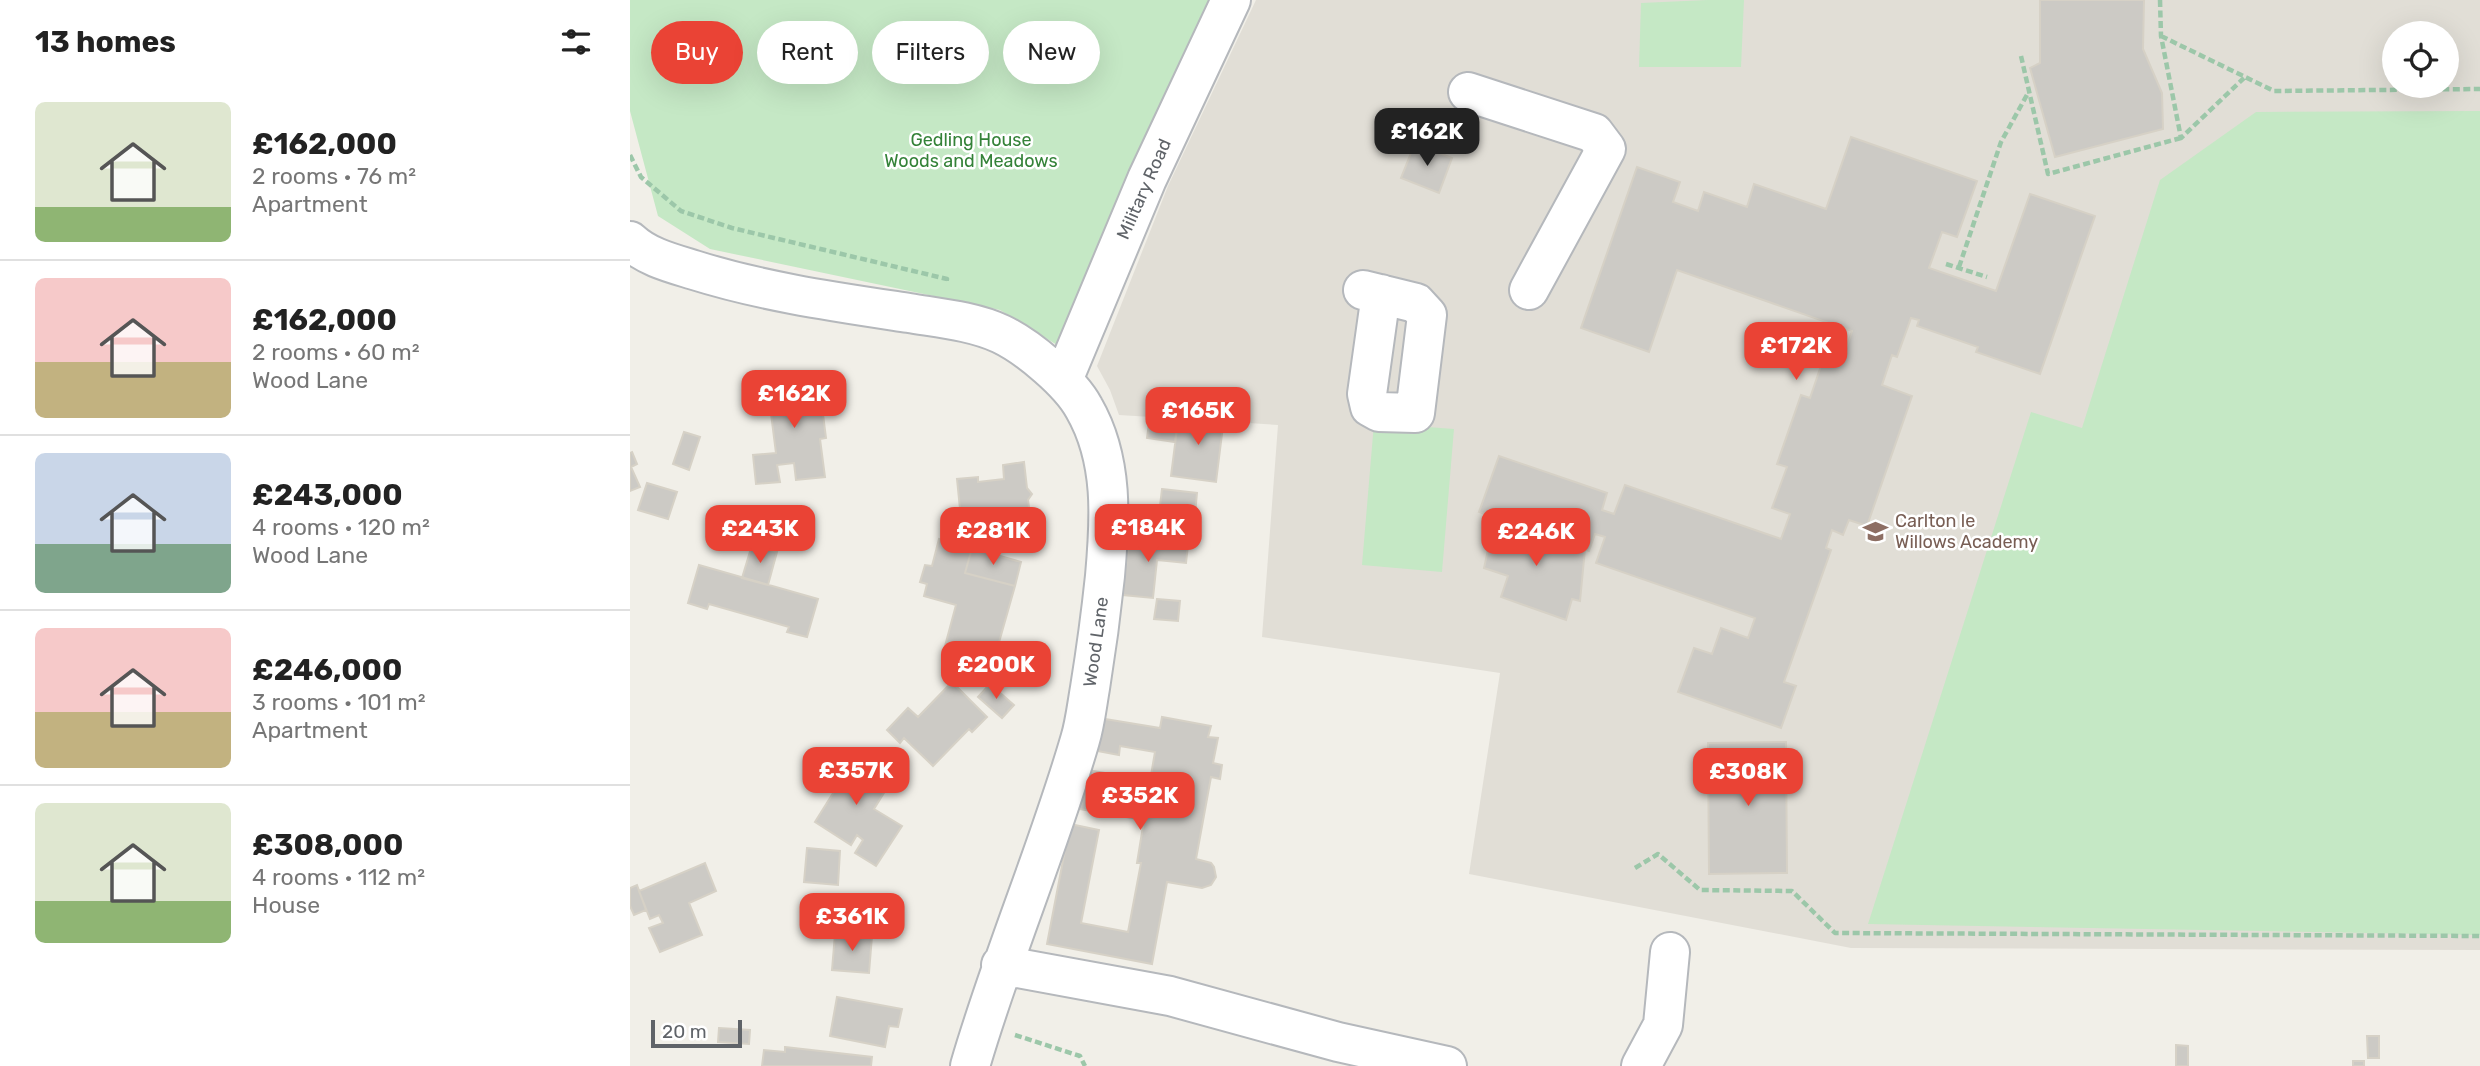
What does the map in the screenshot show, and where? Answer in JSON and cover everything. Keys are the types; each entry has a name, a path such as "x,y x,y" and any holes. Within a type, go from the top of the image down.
{"street":[{"name":"Military Road","path":"1063,380 1147,179 1231,0"},
{"path":"1468,92 1594,134 1606,149 1529,290"},
{"name":"Wood Lane","path":"630,241 641,251 730,282 959,322 1001,335 1063,380 1084,407 1096,434 1104,462 1110,519 1102,603 1081,738 1001,965 970,1066"},
{"path":"1641,1066 1663,1025 1670,953"},
{"path":"1001,965 1170,996 1338,1042 1447,1066"}],"path":[{"path":"2160,0 2161,36 2181,138"},
{"path":"2161,36 2274,92 2480,89"},
{"path":"2021,56 2048,174 2181,138 2244,78"},
{"path":"1959,267 2001,142 2029,92"},
{"path":"630,155 641,177 681,211 732,228 947,279 943,298 959,322"},
{"path":"1947,264 1987,278"},
{"path":"1635,868 1658,854 1700,890 1792,891 1835,933 2480,936"},
{"path":"982,1024 1080,1056 1086,1066"}],"shaded area":[{"name":"Carlton le Willows Academy","path":"1256,0 2480,0 2480,950 1851,948 1469,874 1500,673 1262,637 1278,425 1119,415 1097,366 1168,186"}],"green space":[{"name":"Gedling House Woods and Meadows","path":"630,0 1210,0 1130,169 1062,348 1000,310 710,249 658,216 630,111"},
{"path":"1744,0 1741,67 1639,67 1641,3"},
{"path":"2480,111 2480,935 1868,924 2031,412 2082,428 2160,180 2256,112"},
{"path":"1374,423 1454,429 1442,572 1362,565"}],"building":[{"path":"2040,0 2144,0 2143,49 2162,93 2163,129 2055,157 2030,68 2040,63"},
{"path":"1851,137 1977,181 1957,237 1942,232 1929,268 1996,291 2030,194 2095,216 2040,374 1976,352 1978,347 1917,326 1919,320 1911,318 1897,357 1892,355 1882,385 1912,396 1867,526 1849,520 1843,535 1832,530 1826,548 1831,550 1784,682 1796,686 1781,728 1678,692 1694,648 1712,654 1721,628 1748,638 1755,618 1596,563 1605,537 1595,534 1589,551 1479,512 1499,456 1607,493 1602,510 1614,514 1625,485 1781,539 1790,514 1772,508 1787,467 1777,464 1801,395 1810,398 1826,351 1843,357 1852,331 1677,270 1649,352 1581,328 1637,167 1680,182 1673,202 1698,211 1704,192 1747,207 1754,184 1826,209"},
{"path":"1415,143 1452,158 1439,193 1401,178"},
{"path":"818,375 826,438 820,439 825,477 796,480 794,463 777,465 780,482 756,484 753,455 776,453 767,382"},
{"path":"1151,409 1179,413 1175,442 1147,438"},
{"path":"1179,413 1224,418 1216,482 1171,476"},
{"path":"684,432 700,437 689,470 673,464"},
{"path":"632,452 637,464 631,467 640,487 630,491 630,453"},
{"path":"1024,462 1027,488 1032,494 1028,500 1031,522 1018,524 1019,540 987,543 984,514 1007,511 981,513 982,517 961,519 957,479 978,477 978,482 1004,479 1003,465"},
{"path":"647,483 677,492 668,519 638,510"},
{"path":"1162,489 1197,493 1193,535 1157,531"},
{"path":"1495,518 1585,549 1580,601 1572,599 1566,620 1501,597 1508,576 1484,568"},
{"path":"1129,538 1188,545 1186,563 1157,560 1153,598 1123,595"},
{"path":"939,539 972,548 965,573 1015,586 994,660 945,646 956,605 924,596 927,584 920,582 925,565 932,566"},
{"path":"752,545 777,552 768,585 742,578"},
{"path":"972,548 1021,562 1015,586 965,573"},
{"path":"699,565 818,599 807,637 787,632 789,627 709,604 707,609 688,603"},
{"path":"1157,599 1180,601 1178,621 1154,619"},
{"path":"952,682 987,717 972,732 969,729 933,766 904,738 900,743 887,730 908,708 918,717"},
{"path":"990,684 1014,705 1002,718 978,697"},
{"path":"1093,717 1160,728 1162,717 1211,726 1208,737 1218,738 1213,763 1222,765 1220,779 1211,777 1196,859 1211,863 1216,877 1211,885 1202,888 1167,882 1152,964 1047,944 1070,824 1099,830 1081,923 1128,932 1141,863 1137,863 1144,820 1079,809 1082,769 1150,781 1155,752 1120,746 1119,755 1087,749"},
{"path":"1786,742 1787,873 1709,874 1708,743"},
{"path":"827,753 851,764 854,760 890,783 874,809 902,826 876,866 855,853 863,840 857,835 851,845 815,822 835,790 812,776"},
{"path":"807,848 840,851 838,885 804,882"},
{"path":"705,863 716,891 689,903 702,935 660,952 649,928 663,923 659,915 650,919 639,891"},
{"path":"637,885 646,910 634,915 630,906 630,888"},
{"path":"837,898 874,900 872,936 835,934"},
{"path":"835,934 872,936 869,973 832,970"},
{"path":"837,997 902,1009 898,1027 889,1026 885,1047 830,1036"},
{"path":"719,1028 750,1030 749,1044 718,1042"},
{"path":"2367,1036 2379,1036 2379,1058 2368,1058"},
{"path":"2176,1045 2188,1046 2188,1066 2176,1066"},
{"path":"785,1047 872,1057 871,1066 762,1066 764,1050 785,1052"},
{"path":"2353,1061 2364,1061 2364,1066 2353,1066"}],"place":[{"name":"Carlton le Willows Academy","path":"1875,531"}]}
